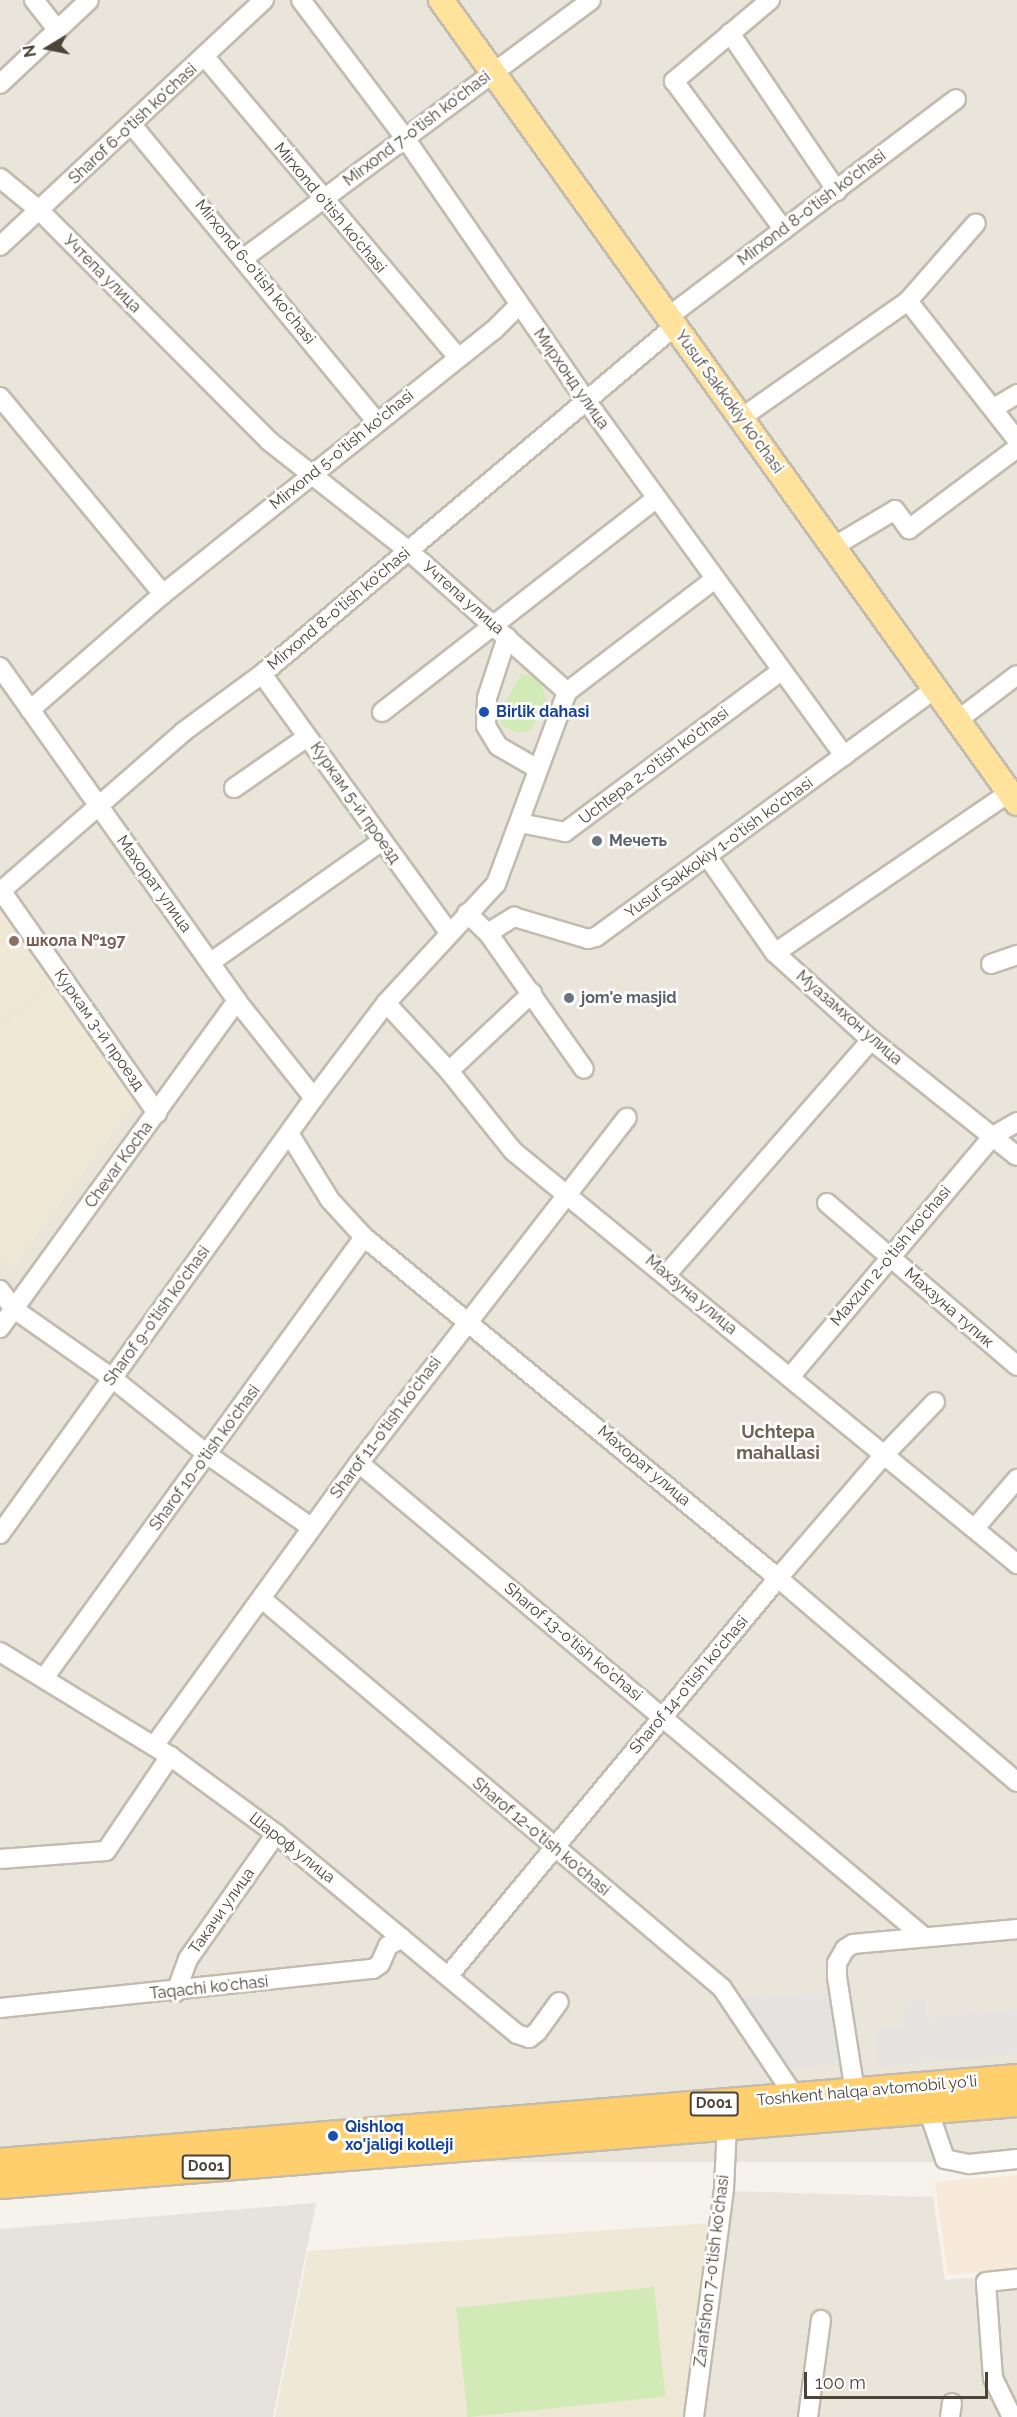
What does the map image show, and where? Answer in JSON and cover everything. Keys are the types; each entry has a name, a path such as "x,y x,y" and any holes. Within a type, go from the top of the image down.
{"highway":[{"name":"Toshkent halqa avtomobil yo'li","path":"645,2121 727,2125 927,2098 1017,2078"},
{"name":"Toshkent halqa avtomobil yo'li","path":"9,2172 645,2121 795,2097 855,2092 1017,2102"}],"main road":[{"name":"Yusuf Sakkokiy ko'chasi","path":"441,0 935,689 1012,789"}],"street":[{"path":"34,0 58,31"},
{"path":"0,84 89,0"},
{"name":"Sharof 6-o'tish ko'chasi","path":"0,246 264,0"},
{"name":"Мирхонд улица","path":"301,0 405,138 585,399 780,672 844,756"},
{"name":"Mirxond 7-o'tish ko'chasi","path":"244,258 492,71 591,0"},
{"path":"770,0 674,81 784,230"},
{"path":"730,33 837,191"},
{"name":"Mirxond o'tish ko'chasi","path":"205,57 323,200 458,357"},
{"name":"Mirxond 8-o'tish ko'chasi","path":"1,890 100,809 183,732 262,674 409,551 585,399 671,321 784,230 956,99"},
{"name":"Mirxond 6-o'tish ko'chasi","path":"132,125 244,258 376,421"},
{"name":"Учтепа улица","path":"0,178 39,210 269,441 409,551 567,692"},
{"path":"741,418 908,301 976,223"},
{"path":"908,301 1017,440"},
{"name":"Mirxond 5-o'tish ko'chasi","path":"30,710 163,594 458,357 519,305"},
{"path":"993,408 1017,394"},
{"path":"0,397 163,594"},
{"path":"833,547 895,510 909,529 1017,448"},
{"path":"382,712 657,498"},
{"path":"314,1098 386,1003 449,932 496,884 567,692 715,579"},
{"path":"507,637 486,705 486,726 498,746 538,769"},
{"name":"Махорат улица","path":"0,667 237,1001 314,1098"},
{"name":"Uchtepa 2-o'tish ko'chasi","path":"520,823 565,832 780,672"},
{"name":"Куркам 5-й проезд","path":"262,674 449,932"},
{"path":"958,720 1017,675"},
{"name":"Yusuf Sakkokiy 1-o'tish ko'chasi","path":"488,933 514,917 588,939 596,937 935,689"},
{"path":"234,788 307,736"},
{"path":"775,953 1012,789"},
{"path":"211,962 382,841"},
{"name":"Муазамхон улица","path":"707,856 775,953 871,1040 1017,1156"},
{"name":"Куркам 3-й проезд","path":"1,890 157,1113"},
{"path":"467,914 488,933 584,1069"},
{"path":"991,964 1017,955"},
{"path":"449,1071 532,993"},
{"name":"Chevar Kocha","path":"0,1329 237,1001"},
{"name":"Махзуна улица","path":"386,1003 449,1071 513,1151 667,1274 883,1456 1017,1564"},
{"path":"667,1274 871,1040"},
{"name":"Sharof 9-o'tish ko'chasi","path":"0,1534 290,1135 314,1098"},
{"name":"Sharof 11-o'tish ko'chasi","path":"154,1746 262,1599 311,1527 565,1193 627,1118"},
{"name":"Maxzun 2-o'tish ko'chasi","path":"790,1377 889,1256 993,1136 1017,1122"},
{"name":"Махорат улица","path":"290,1135 330,1200 364,1237 468,1320 778,1578 1017,1782"},
{"name":"Махзуна тупик","path":"827,1203 1017,1366"},
{"name":"Sharof 10-o'tish ko'chasi","path":"44,1678 364,1237"},
{"path":"0,1290 14,1309 112,1378 208,1455 311,1527"},
{"name":"Sharof 14-o'tish ko'chasi","path":"449,1975 778,1578 883,1456 935,1402"},
{"name":"Sharof 13-o'tish ko'chasi","path":"360,1463 924,1937"},
{"path":"975,1528 1017,1479"},
{"name":"Sharof 12-o'tish ko'chasi","path":"262,1599 554,1849 722,1988 795,2097"},
{"name":"Шароф улица","path":"0,1652 170,1756 276,1834 449,1975 517,2034 529,2038 560,2002"},
{"path":"0,1859 106,1851 170,1756"},
{"name":"Такачи улица","path":"176,1992 188,1959 276,1834"},
{"path":"855,2092 837,1963 852,1944 1017,1929"},
{"name":"Taqachi koʻchasi","path":"0,2007 176,1992 373,1969 380,1964 387,1946 402,1938"},
{"path":"927,2098 945,2159 969,2164 1017,2159"},
{"name":"Zarafshon 7-o'tish ko'chasi","path":"694,2417 724,2188 727,2125"},
{"path":"1012,2417 993,2378 986,2282 1017,2279"},
{"path":"808,2417 821,2320"}],"shaded area":[{"path":"0,0 1017,0 1017,2162 0,2162"},
{"name":"школа №197","path":"0,902 56,979 0,1024"},
{"path":"56,981 138,1100 10,1272 0,1259 0,1026"},
{"path":"828,1993 838,2063 783,2069 743,1998"},
{"path":"925,2000 927,2018 1017,2010 1017,2054 879,2066 876,2029 905,2027 903,2002"},
{"path":"1017,2175 1017,2269 948,2275 935,2182"},
{"path":"731,2191 933,2197 945,2280 1017,2274 1017,2417 696,2417"},
{"path":"316,2203 273,2417 0,2417 0,2229"},
{"path":"711,2223 685,2417 275,2417 308,2251"}],"green space":[{"path":"521,674 533,675 541,682 546,700 531,730 518,733 501,725 500,712"},
{"path":"654,2287 665,2396 468,2417 456,2308"}],"place":[{"name":"Birlik dahasi","path":"484,712"},
{"name":"Мечеть","path":"597,841"},
{"name":"школа №197","path":"14,941"},
{"name":"jom'e masjid","path":"569,998"},
{"name":"Qishloq xo'jaligi kolleji","path":"333,2136"}],"district":[{"name":"Uchtepa mahallasi","path":"778,1443"}]}
